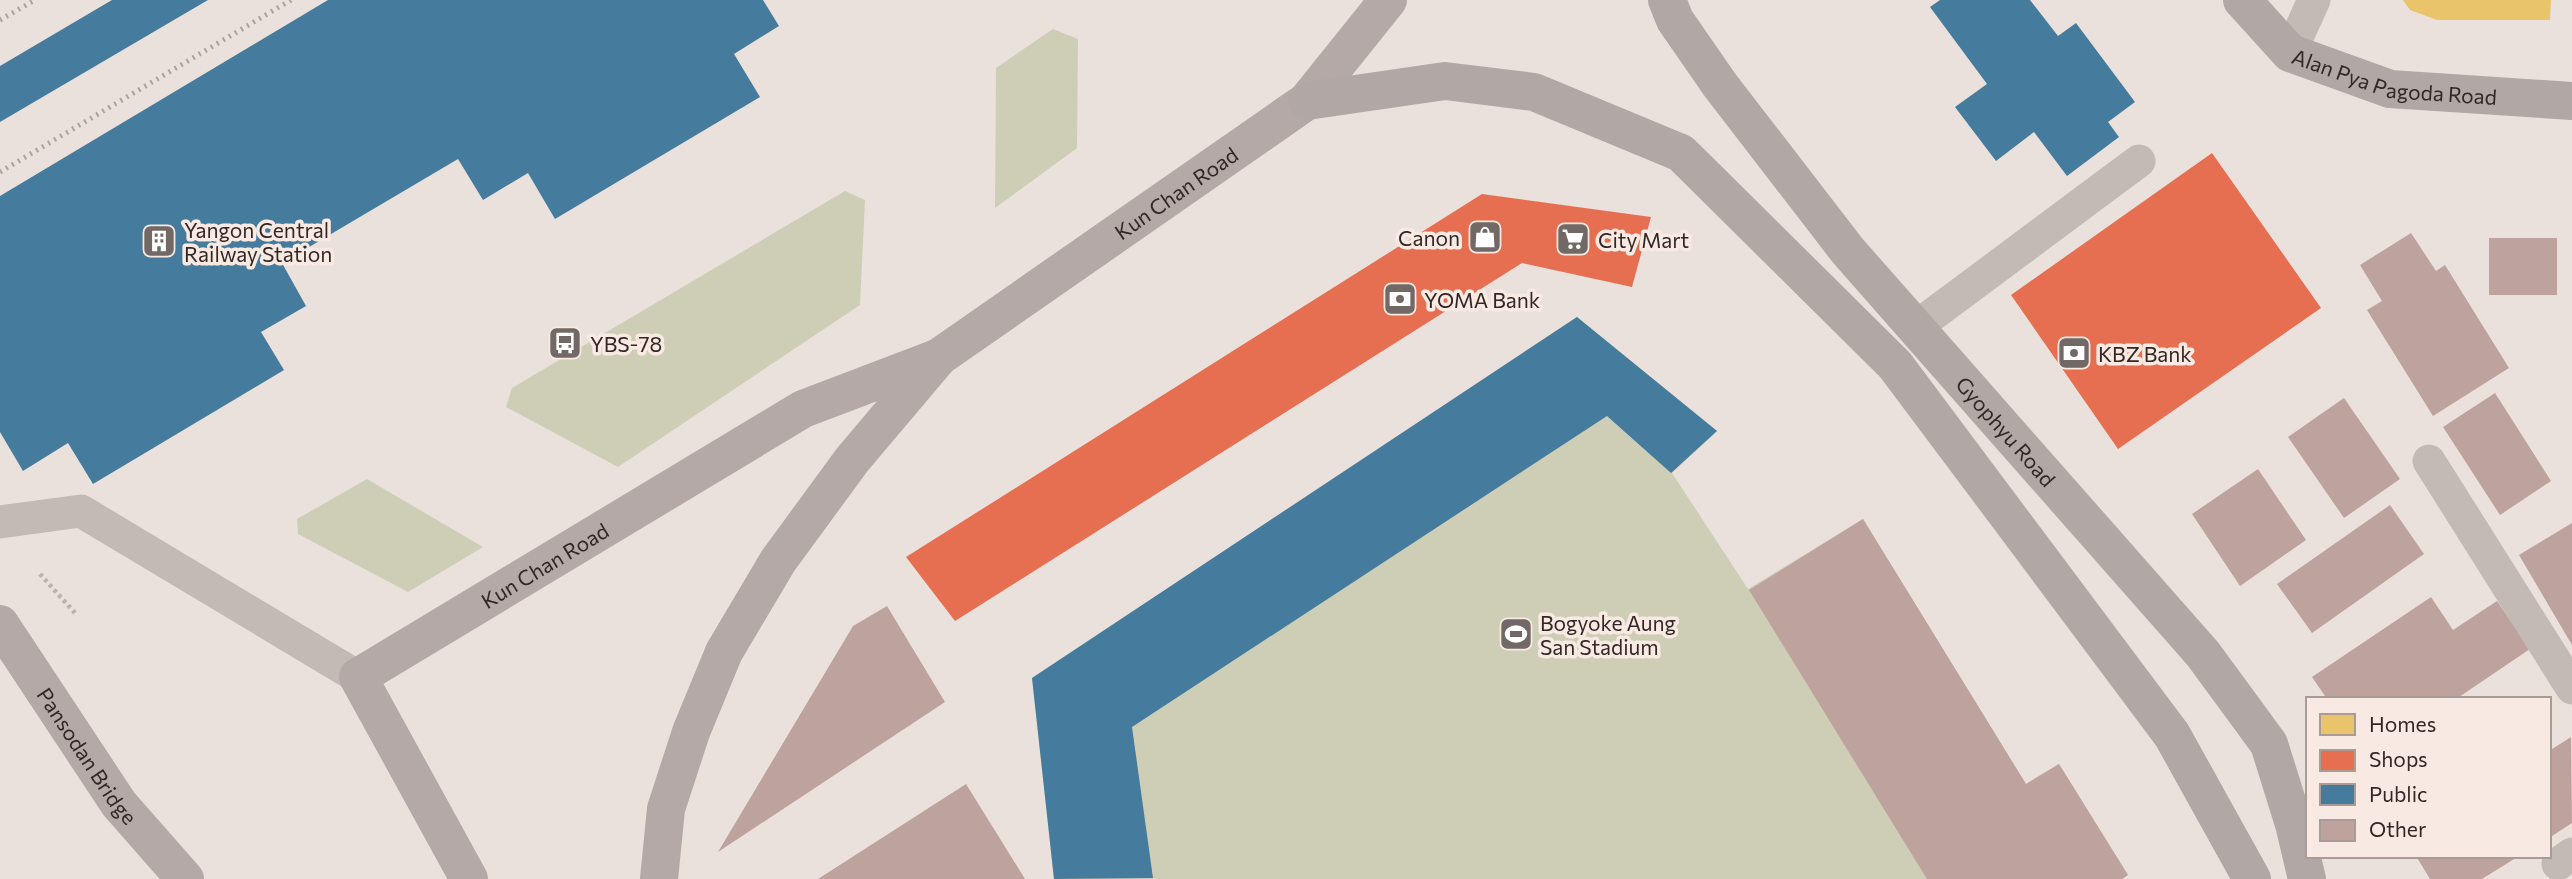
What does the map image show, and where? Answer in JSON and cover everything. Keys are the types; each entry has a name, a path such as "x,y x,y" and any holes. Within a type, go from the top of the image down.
{"main road":[{"name":"Kun Chan Road","path":"358,677 803,409 939,357 1307,101 1388,0"},
{"name":"Gyophyu Road","path":"1667,0 1675,20 1720,85 1848,251 2203,654 2269,744 2301,822 2306,879"},
{"name":"Alan Pya Pagoda Road","path":"2242,0 2290,53 2390,89 2572,101"},
{"path":"1307,101 1445,81 1534,92 1681,153 1895,365 2172,735 2252,879"},
{"name":"Kun Chan Road","path":"659,879 666,809 691,732 724,652 778,561 852,460 939,357"},
{"name":"Pansodan Bridge","path":"0,624 119,804 185,879"},
{"path":"358,677 469,879"}],"street":[{"path":"2290,53 2314,0"},
{"path":"1916,327 2139,161"},
{"path":"2429,461 2572,689 2551,704"},
{"path":"0,522 82,511 358,677"}],"path":[{"path":"40,574 75,613"}],"green space":[{"path":"1053,29 1078,39 1077,148 995,208 996,68"},
{"path":"845,191 865,200 860,305 618,467 506,407 512,388"},
{"name":"Bogyoke Aung San Stadium","path":"1577,317 1717,431 1672,473 1748,589 1863,519 2026,784 2059,764 2128,875 2122,879 1054,879 1032,678"},
{"path":"367,479 483,547 408,592 298,534 297,519"}],"building: Homes":[{"path":"2403,0 2551,0 2550,20 2437,20 2410,10"}],"building: Shops":[{"path":"2212,153 2321,308 2118,449 2011,295"},
{"path":"1482,194 1651,217 1632,287 1522,263 955,621 906,557"}],"building: Public":[{"path":"112,0 208,0 0,122 0,66"},
{"name":"Yangon Central Railway Station","path":"328,0 763,0 779,26 734,54 760,97 555,219 528,173 483,200 458,159 282,263 306,306 261,332 284,370 93,484 68,443 23,471 0,432 0,196"},
{"path":"1940,0 2030,0 2058,36 2076,23 2135,102 2108,122 2119,137 2067,176 2034,132 1996,161 1955,107 1987,84 1930,7"},
{"path":"1577,317 1717,431 1671,473 1607,416 1132,727 1153,878 1054,879 1032,678"}],"building: Other":[{"path":"2411,233 2436,271 2445,265 2509,368 2433,416 2367,310 2382,301 2360,265"},
{"path":"2489,238 2557,238 2557,295 2489,295"},
{"path":"2495,393 2551,481 2500,515 2443,427"},
{"path":"2344,398 2400,479 2344,518 2288,437"},
{"path":"2258,469 2306,540 2240,586 2192,514"},
{"path":"2390,505 2424,554 2312,633 2277,584"},
{"path":"1863,519 2026,784 2059,764 2128,875 2122,879 1927,879 1749,590"},
{"path":"2572,523 2572,645 2519,555"},
{"path":"2431,597 2453,630 2497,601 2530,649 2459,697 2326,697 2312,677"},
{"path":"887,606 945,702 718,852 853,626"},
{"path":"2571,737 2572,823 2551,837 2551,750"},
{"path":"966,784 1025,879 818,879"},
{"path":"2417,858 2516,858 2482,879 2430,879"}],"railway":[{"path":"0,20 35,0"},
{"path":"0,172 291,0"}],"place":[{"name":"Canon","path":"1485,237"},
{"name":"City Mart","path":"1573,239"},
{"name":"Yangon Central Railway Station","path":"159,241"},
{"name":"YOMA Bank","path":"1400,299"},
{"name":"YBS-78","path":"565,343"},
{"name":"KBZ Bank","path":"2074,353"},
{"name":"Bogyoke Aung San Stadium","path":"1516,634"}]}
